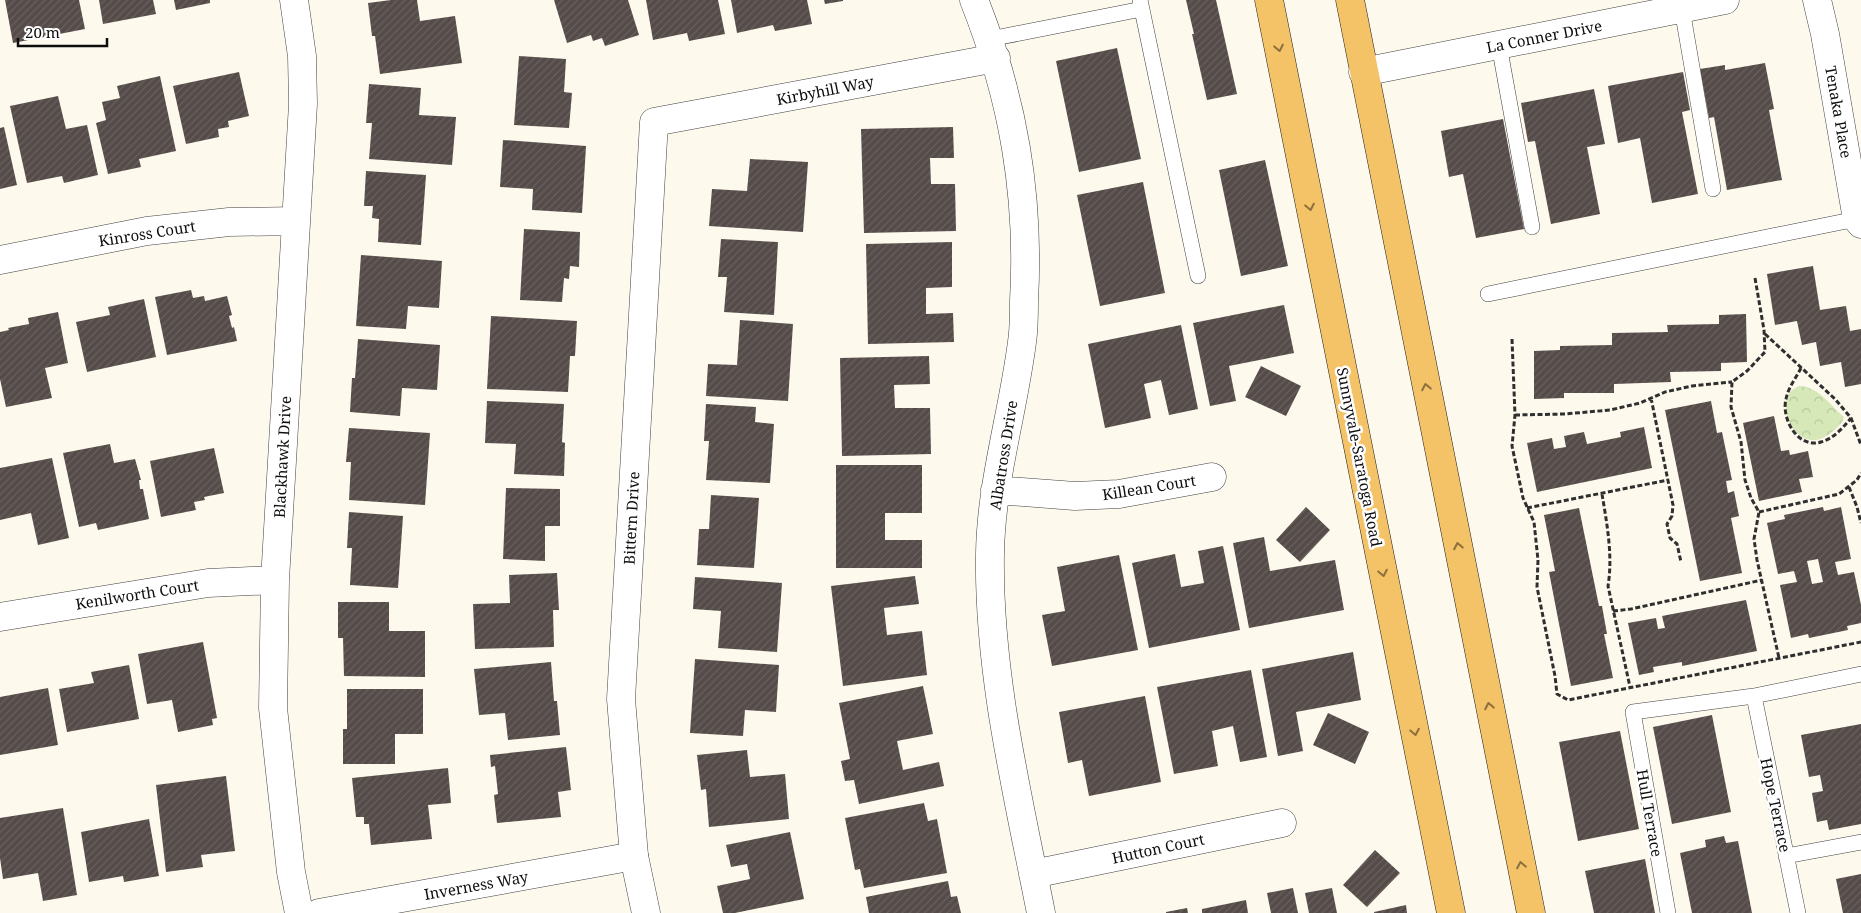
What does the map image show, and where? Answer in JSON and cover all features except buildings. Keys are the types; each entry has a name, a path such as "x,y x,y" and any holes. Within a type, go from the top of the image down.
{"main road":[{"name":"Sunnyvale-Saratoga Road","path":"1269,0 1451,913"},
{"path":"1350,0 1530,913"}],"street":[{"name":"Blackhawk Drive","path":"294,0 302,56 303,104 276,580 273,708 291,872 299,913"},
{"name":"Albatross Drive","path":"974,0 993,48 1008,102 1025,212 1026,268 1022,342 995,490 990,552 991,620 1000,698 1041,913"},
{"name":"La Conner Drive","path":"1364,72 1725,0"},
{"name":"Tenaka Place","path":"1817,0 1860,220"},
{"name":"Kirbyhill Way","path":"654,122 993,48"},
{"name":"Bittern Drive","path":"646,913 634,856 621,699 654,122"},
{"name":"Kinross Court","path":"0,260 147,230 229,222 296,221"},
{"name":"Killean Court","path":"995,490 1075,496 1119,494 1212,477"},
{"name":"Kenilworth Court","path":"0,617 208,582 276,580"},
{"name":"Hutton Court","path":"1034,874 1282,822"},
{"name":"Inverness Way","path":"319,913 634,856"}],"lane":[{"path":"993,48 1141,4 1198,276"},
{"path":"1682,9 1713,189"},
{"path":"1499,45 1532,227"},
{"path":"1488,294 1860,220"},
{"path":"1754,696 1861,674"},
{"name":"Hull Terrace","path":"1668,913 1633,712 1754,696"},
{"name":"Hope Terrace","path":"1754,696 1798,913"},
{"path":"1786,856 1861,842"}],"path":[{"path":"1515,415 1565,414 1610,410 1640,403 1665,392 1692,386 1732,382 1747,371 1765,352 1764,334 1754,278"},
{"path":"1764,334 1835,399 1851,418 1861,445"},
{"path":"1512,338 1515,415 1512,446 1523,498 1534,522 1538,560 1538,587 1557,694 1568,700 1861,642"},
{"path":"1801,368 1790,388 1784,409 1787,420 1796,435 1804,441 1819,443 1833,436 1851,418"},
{"path":"1732,382 1731,407 1741,442 1745,480 1751,498 1759,512 1754,539 1779,658"},
{"path":"1651,398 1673,505 1672,516 1667,524 1670,538 1677,544 1680,562"},
{"path":"1759,512 1839,494 1857,480 1861,472"},
{"path":"1527,508 1668,480"},
{"path":"1849,487 1861,523"},
{"path":"1602,494 1608,528 1610,571 1608,586 1630,687"},
{"path":"1614,611 1762,580"}],"green space":[{"path":"1799,386 1812,389 1818,393 1844,417 1842,422 1830,434 1811,440 1804,438 1793,429 1786,407 1789,394"}]}
